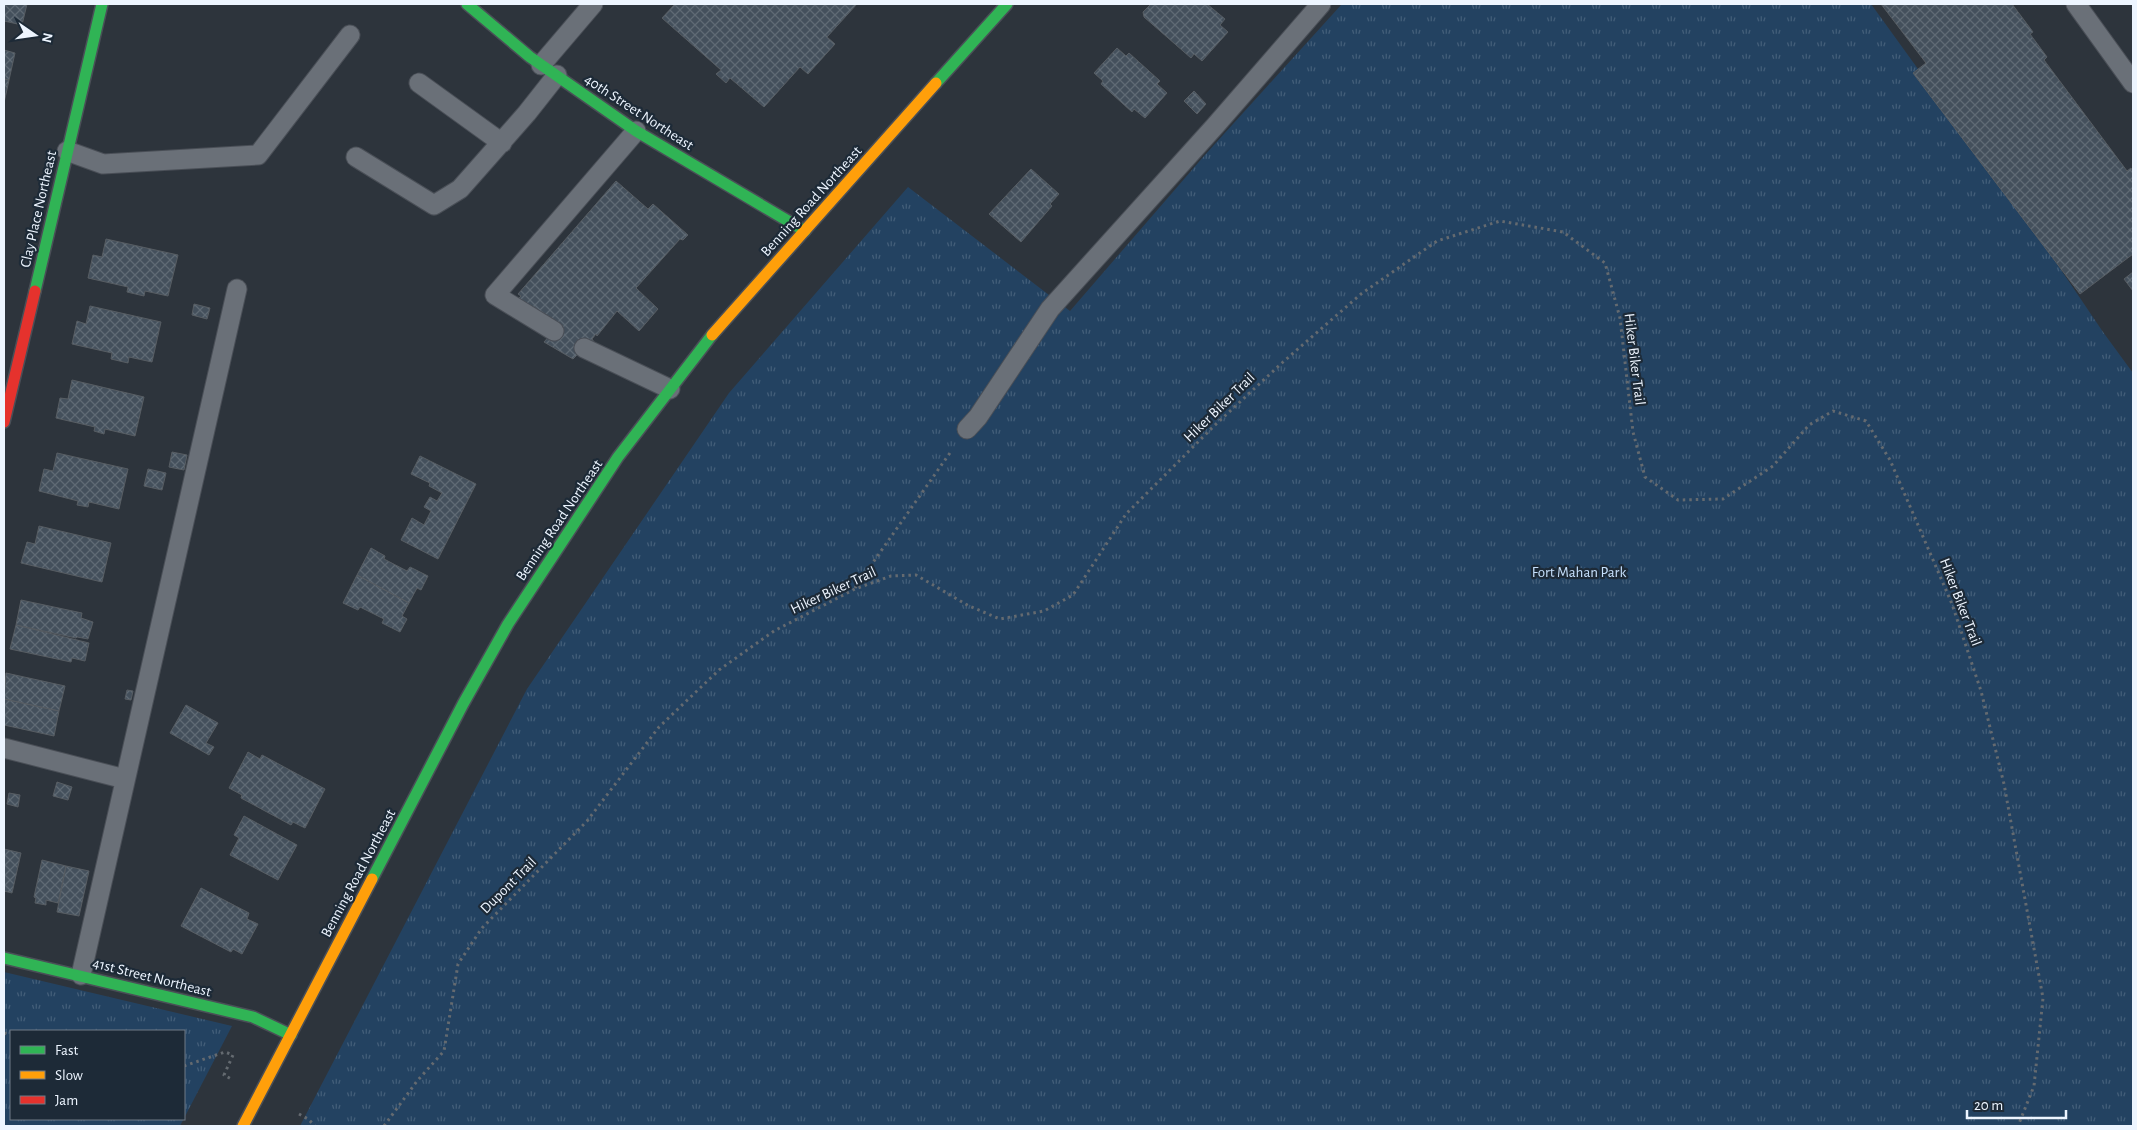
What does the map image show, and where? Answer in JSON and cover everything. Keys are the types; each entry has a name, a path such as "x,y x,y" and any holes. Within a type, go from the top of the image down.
{"main road":[{"name":"Clay Place Northeast","path":"4,422 102,4"},
{"name":"40th Street Northeast","path":"467,4 549,70 636,131 805,231"},
{"name":"Benning Road Northeast","path":"243,1126 463,704 508,624 576,518 670,389 744,298 1007,4"},
{"name":"41st Street Northeast","path":"4,958 252,1017 291,1034"}],"lane":[{"path":"356,156 434,205 460,189 528,113 549,70 593,4"},
{"path":"967,429 978,417 1050,308 1215,126 1321,4"},
{"path":"2076,4 2133,83"},
{"path":"67,150 103,164 258,155 350,35"},
{"path":"419,83 502,143"},
{"path":"554,331 495,295 636,131"},
{"path":"81,975 237,289"},
{"path":"584,348 670,389"},
{"path":"4,748 125,779"}],"path":[{"name":"Hiker Biker Trail","path":"659,727 719,670 774,631 855,588 891,576 916,575 969,606 1000,619 1044,611 1073,595 1126,514 1262,381 1361,294 1437,240 1500,221 1563,232 1605,264 1620,318 1633,432 1645,477 1678,500 1723,499 1773,466 1809,425 1833,411 1866,421 1890,460 1952,604 1981,691 2004,784 2018,854 2043,998 2034,1086 2018,1126"},
{"path":"855,588 967,429"},
{"name":"Dupont Trail","path":"384,1126 416,1081 444,1051 458,964 482,928 587,821 659,727"},
{"path":"185,1066 225,1052 233,1055 224,1074 234,1080"},
{"path":"299,1114 315,1126"}],"green space":[{"name":"Fort Mahan Park","path":"1342,4 1871,4 2028,221 2133,373 2133,1126 300,1126 527,689 729,393 908,187 1070,311 1204,156"},
{"path":"4,972 232,1026 185,1116 185,1030 10,1030 10,1120 183,1120 180,1126 4,1126"}],"building":[{"path":"4,4 27,4 22,25 4,21"},
{"path":"675,4 857,4 827,37 835,44 808,74 800,67 764,107 730,78 726,83 716,74 721,70 662,18"},
{"path":"1151,4 1207,4 1225,19 1220,25 1228,32 1202,61 1194,54 1191,58 1144,17 1143,12"},
{"path":"1881,4 2012,4 2033,32 2030,34 2047,57 2044,60 2127,171 2131,168 2133,172 2133,254 2080,294 1913,73 1926,63"},
{"path":"1117,48 1126,56 1129,53 1160,81 1157,84 1167,93 1145,118 1134,109 1132,112 1101,84 1103,81 1094,73"},
{"path":"4,50 15,53 9,80 4,79"},
{"path":"4,79 9,80 4,103"},
{"path":"1194,91 1206,104 1197,114 1184,101"},
{"path":"1031,169 1059,194 1050,204 1052,206 1021,242 989,214"},
{"path":"616,181 648,209 653,204 688,235 683,240 680,239 636,288 658,309 639,331 617,311 597,336 596,334 592,339 593,344 584,348 573,359 544,342 560,324 534,307 532,310 519,298 521,296 518,294"},
{"path":"106,239 178,255 168,296 145,291 144,296 127,292 128,287 88,278 93,255 102,257"},
{"path":"2133,272 2133,291 2124,279"},
{"path":"194,304 210,308 207,319 192,315"},
{"path":"90,306 161,322 152,362 129,357 128,363 111,359 112,353 72,344 77,321 86,324"},
{"path":"72,380 144,397 135,436 105,429 104,434 94,431 95,427 56,418 60,398 68,399"},
{"path":"172,452 187,455 184,470 169,467"},
{"path":"57,453 128,469 119,509 89,502 88,507 77,505 78,501 39,491 44,469 53,471"},
{"path":"420,456 476,484 438,559 401,540 412,518 424,525 431,511 424,507 430,497 437,501 442,493 429,486 430,483 411,474"},
{"path":"148,469 166,473 162,490 144,486"},
{"path":"39,526 111,543 102,582 21,563 27,542 35,544"},
{"path":"371,548 385,556 384,559 407,571 410,567 428,576 421,590 417,588 409,603 357,575"},
{"path":"357,575 409,603 402,616 407,619 400,632 382,623 384,619 360,607 358,610 343,603"},
{"path":"21,600 82,613 81,618 93,622 88,639 16,625"},
{"path":"16,625 89,643 85,661 72,658 71,662 10,649"},
{"path":"6,673 65,686 59,711 4,699"},
{"path":"127,690 133,691 131,700 125,699"},
{"path":"4,699 59,711 54,736 4,725"},
{"path":"186,705 218,723 206,743 214,747 209,755 170,733"},
{"path":"248,752 260,759 262,755 325,789 305,828 293,822 291,825 241,798 242,795 229,788"},
{"path":"57,782 72,787 68,800 53,796"},
{"path":"9,793 20,795 18,807 7,804"},
{"path":"244,816 297,845 278,880 230,855 239,838 234,835"},
{"path":"4,849 21,853 12,893 4,891"},
{"path":"42,860 66,866 58,903 46,900 46,905 35,903 36,898 34,897"},
{"path":"66,866 89,871 79,916 57,912"},
{"path":"201,888 249,913 247,919 258,924 242,954 233,949 231,952 181,926"}],"traffic: fast":[{"path":"35,291 102,4"},
{"path":"467,4 530,57 636,131 805,231"},
{"path":"936,83 1007,4"},
{"path":"372,879 463,704 508,624 618,457 712,335"},
{"path":"4,958 253,1017 291,1035"}],"traffic: slow":[{"path":"712,335 936,83"},
{"path":"243,1126 372,879"}],"traffic: jam":[{"path":"4,422 35,291"}]}
